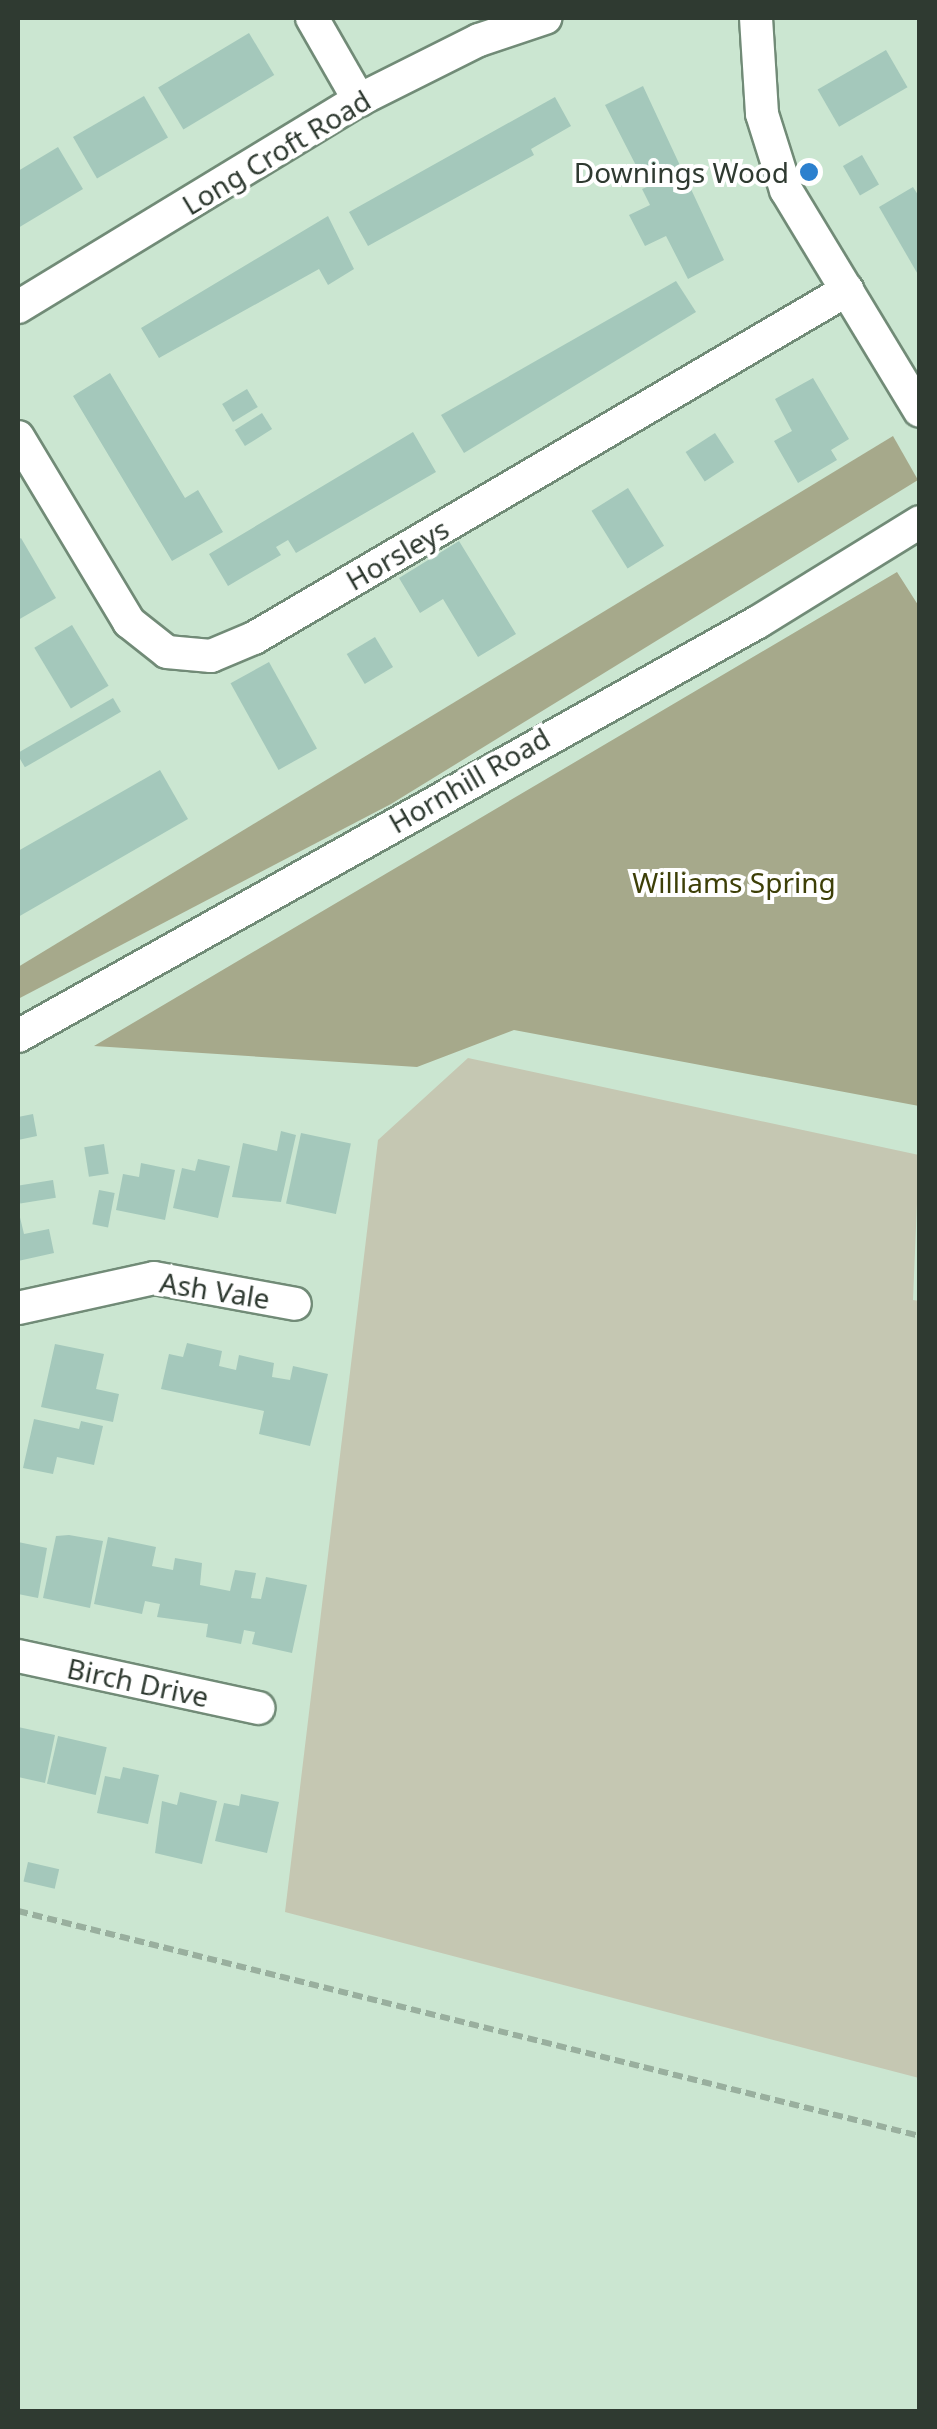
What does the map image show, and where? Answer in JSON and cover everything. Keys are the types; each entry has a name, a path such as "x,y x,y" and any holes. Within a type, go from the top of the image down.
{"street":[{"path":"312,18 359,100"},
{"name":"Long Croft Road","path":"18,307 359,100 480,40 546,18"},
{"path":"756,18 771,154 846,290 920,410"},
{"name":"Horsleys","path":"18,437 129,622 167,652 211,656 254,638 846,290"},
{"name":"Hornhill Road","path":"18,1036 758,622 920,522"},
{"name":"Ash Vale","path":"18,1308 154,1278 295,1304"},
{"name":"Birch Drive","path":"18,1656 258,1708"}],"path":[{"path":"18,1911 920,2136"}],"green space":[{"path":"893,436 918,480 391,804 18,999 18,967"},
{"name":"Williams Spring","path":"897,572 920,608 919,1106 514,1030 417,1067 94,1046"},
{"path":"468,1058 919,1155 913,1300 920,1301 919,2078 285,1912 378,1140"}],"building":[{"path":"249,33 274,75 183,130 158,88"},
{"path":"886,50 908,87 839,127 818,90"},
{"path":"643,86 724,260 688,279 666,236 645,246 629,215 650,205 642,189 647,187 605,105"},
{"path":"144,96 168,138 97,179 73,137"},
{"path":"555,97 571,126 531,149 534,155 368,246 349,212"},
{"path":"58,147 83,189 18,228 18,171"},
{"path":"862,155 879,184 860,195 843,166"},
{"path":"913,187 920,198 920,278 879,207"},
{"path":"328,216 354,269 328,285 319,269 159,358 141,328"},
{"path":"676,281 696,312 464,453 441,415"},
{"path":"110,373 185,498 198,490 223,532 172,561 73,396"},
{"path":"813,378 849,439 831,450 837,460 798,483 774,441 792,431 775,399"},
{"path":"247,389 258,407 233,422 222,404"},
{"path":"262,413 272,429 245,446 235,430"},
{"path":"413,432 436,472 296,553 288,540 276,547 281,555 228,586 209,554"},
{"path":"715,433 734,462 705,481 686,452"},
{"path":"628,488 664,546 628,568 592,511"},
{"path":"21,538 56,598 18,620 18,540"},
{"path":"459,541 516,634 478,657 443,599 420,613 399,578"},
{"path":"72,625 109,686 71,709 34,648"},
{"path":"375,637 393,667 365,684 347,654"},
{"path":"269,662 317,749 279,770 231,683"},
{"path":"113,698 121,712 25,767 18,753"},
{"path":"160,770 188,819 18,917 18,851"},
{"path":"33,1114 37,1136 18,1140 18,1117"},
{"path":"281,1131 296,1135 281,1202 232,1197 243,1143 277,1151"},
{"path":"301,1133 351,1144 336,1214 286,1203"},
{"path":"104,1144 109,1174 89,1177 84,1147"},
{"path":"198,1159 230,1166 218,1218 173,1208 182,1168 195,1171"},
{"path":"141,1163 175,1170 165,1220 116,1210 123,1174 139,1177"},
{"path":"53,1180 56,1198 20,1203 18,1186"},
{"path":"99,1190 115,1193 108,1227 92,1224"},
{"path":"18,1209 24,1234 49,1229 54,1253 18,1261"},
{"path":"187,1343 222,1351 219,1366 236,1370 239,1355 274,1363 272,1377 290,1380 293,1366 328,1374 310,1446 259,1434 264,1411 161,1389 169,1354 183,1357"},
{"path":"55,1344 104,1354 96,1389 119,1394 113,1422 41,1407"},
{"path":"34,1419 79,1429 81,1421 103,1426 94,1465 57,1457 53,1474 23,1468"},
{"path":"56,1536 103,1541 90,1608 43,1598"},
{"path":"108,1537 156,1547 152,1566 173,1570 175,1558 202,1563 200,1585 230,1591 235,1570 256,1573 251,1598 261,1599 266,1577 307,1585 292,1653 252,1644 255,1632 244,1630 241,1644 206,1637 208,1624 157,1617 160,1604 145,1601 142,1614 94,1604"},
{"path":"18,1542 47,1548 38,1598 18,1594"},
{"path":"18,1727 55,1735 45,1783 18,1777"},
{"path":"58,1736 107,1747 96,1795 47,1784"},
{"path":"123,1767 159,1775 148,1824 97,1813 105,1776 120,1779"},
{"path":"180,1792 217,1801 202,1864 155,1853 162,1801 177,1805"},
{"path":"241,1794 279,1802 267,1853 215,1841 224,1803 239,1806"},
{"path":"28,1862 59,1869 55,1889 24,1881"}],"place":[{"name":"Downings Wood","path":"809,172"}]}
